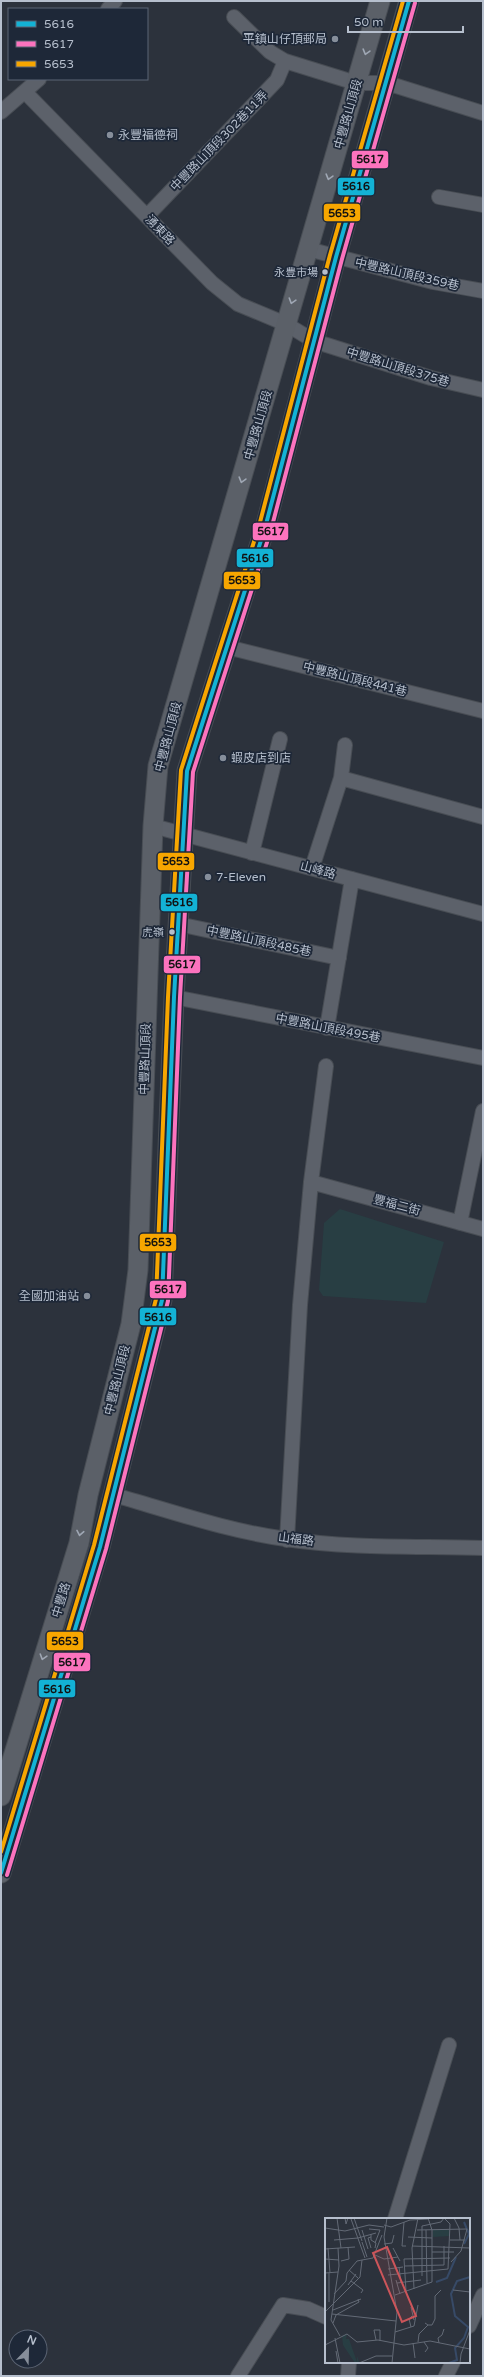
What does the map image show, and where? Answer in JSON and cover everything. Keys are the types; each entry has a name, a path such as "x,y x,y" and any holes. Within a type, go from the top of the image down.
{"main road":[{"name":"中豐路山頂段","path":"88,1495 131,1324 138,1270 154,826 158,766 380,1"},
{"name":"中豐路山頂段","path":"114,1495 162,1300 174,997 187,771 265,528 336,257 387,83 409,1"},
{"name":"中豐路","path":"1,1796 78,1543 88,1495"},
{"name":"中豐路","path":"1,1873 100,1547 114,1495"}],"street":[{"path":"234,17 270,52 285,61 356,83 387,83 483,113"},
{"name":"中豐路山頂段302巷11弄","path":"146,216 277,80 285,61"},
{"path":"1,112 38,80"},
{"name":"湧東路","path":"25,92 212,283 238,304 286,324 314,341"},
{"path":"439,197 483,205"},
{"name":"中豐路山頂段359巷","path":"308,249 433,282 483,291"},
{"name":"中豐路山頂段375巷","path":"314,341 431,378 483,390"},
{"name":"中豐路山頂段441巷","path":"227,647 483,711"},
{"path":"252,853 280,739"},
{"path":"312,868 340,778 345,746"},
{"path":"340,778 483,817"},
{"name":"山峰路","path":"154,826 483,914"},
{"path":"327,1028 352,879"},
{"name":"中豐路山頂段485巷","path":"178,924 339,958"},
{"name":"中豐路山頂段495巷","path":"174,997 483,1058"},
{"path":"287,1540 300,1305 311,1182 326,1066"},
{"path":"460,1223 483,1111"},
{"name":"豐福二街","path":"311,1182 483,1230"},
{"name":"山福路","path":"114,1495 219,1526 287,1540 349,1544 483,1548"},
{"path":"395,2218 449,2045"},
{"path":"470,2324 483,2295"},
{"path":"238,2376 283,2305 308,2309 325,2317"},
{"path":"348,2376 349,2363"},
{"path":"446,2376 452,2363"}],"green space":[{"path":"340,1209 444,1242 426,1303 323,1296 319,1290 324,1223"}],"transit line":[{"name":"5653","path":"1,1852 94,1545 156,1299 168,997 181,770 259,526 330,255 403,1"},
{"name":"5616","path":"1,1873 100,1547 162,1300 174,997 187,771 265,528 336,257 409,1"},
{"name":"5617","path":"7,1875 106,1549 168,1301 180,997 193,772 271,530 342,259 415,3"}],"place":[{"name":"平鎮山仔頂郵局","path":"335,39"},
{"name":"永豐福德祠","path":"110,135"},
{"name":"永豊市場","path":"325,272"},
{"name":"蝦皮店到店","path":"223,758"},
{"name":"7-Eleven","path":"208,877"},
{"name":"虎嶺","path":"172,932"},
{"name":"全國加油站","path":"87,1296"}]}
